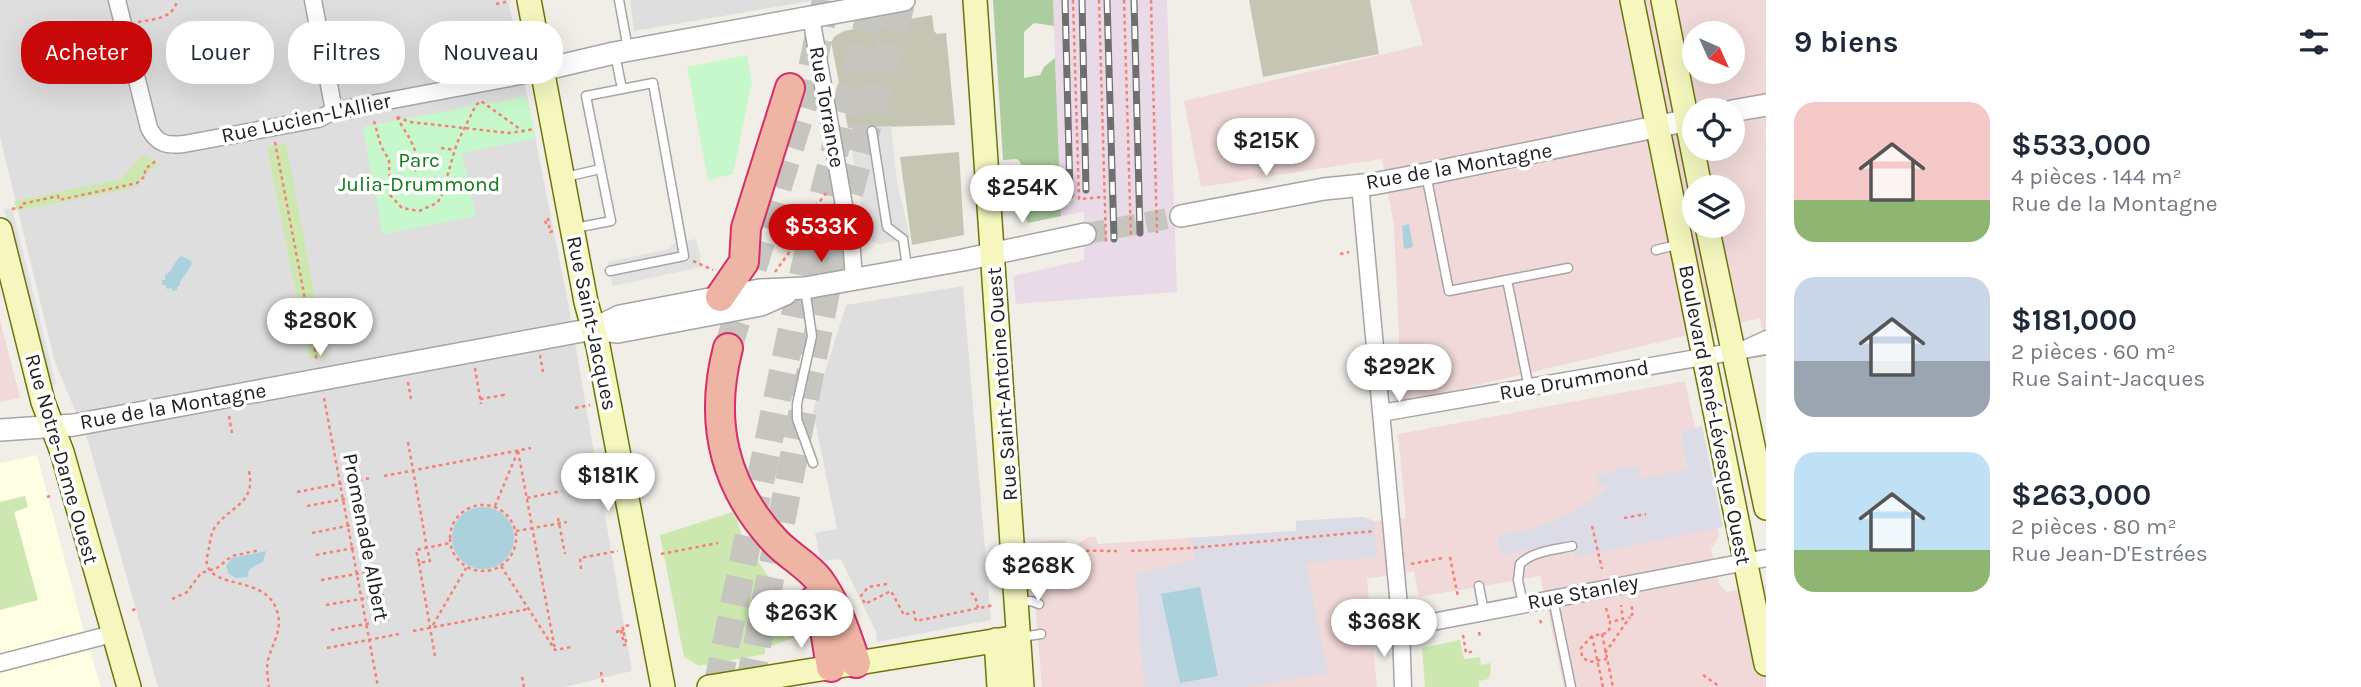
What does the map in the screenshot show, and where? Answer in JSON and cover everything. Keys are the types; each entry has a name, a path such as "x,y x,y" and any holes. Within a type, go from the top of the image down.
{"highway":[{"path":"720,297 744,262 746,228 790,88"},
{"path":"728,348 719,402 726,459 744,500 779,545 814,575 826,592 840,619 843,665"}],"main road":[{"name":"Rue Saint-Jacques","path":"529,0 533,21"},
{"name":"Rue Saint-Antoine Ouest","path":"975,0 993,253 1013,445 1018,560 1016,604 1022,687"},
{"name":"Boulevard René-Lévesque Ouest","path":"1632,0 1703,356 1755,560 1766,664"},
{"path":"1663,0 1685,98"},
{"name":"Rue Saint-Jacques","path":"545,84 663,687"},
{"name":"Rue Notre-Dame Ouest","path":"0,230 43,402 62,452 129,687"},
{"name":"Boulevard René-Lévesque Ouest","path":"1709,238 1766,508"},
{"name":"Rue Saint-Antoine Ouest","path":"999,687 1019,637"},
{"path":"709,687 1019,637"}],"street":[{"name":"Rue Lucien-L'Allier","path":"117,0 147,122 154,137 162,144 180,144 318,119 334,111 477,84"},
{"path":"313,0 334,111"},
{"name":"Rue Lucien-L'Allier","path":"563,63 898,0"},
{"name":"Rue Torrance","path":"811,17 852,251 854,280"},
{"path":"1745,109 1766,105"},
{"name":"Rue de la Montagne","path":"1181,216 1324,189 1426,174 1682,122"},
{"path":"1360,185 1401,628 1404,687"},
{"name":"Rue de la Montagne","path":"593,329 614,317 760,290 800,289 854,280 1085,234"},
{"name":"Rue de la Montagne","path":"0,430 52,427 593,329 618,332 761,304 800,289"},
{"name":"Rue Drummond","path":"1381,413 1766,346"},
{"name":"Rue Stanley","path":"1401,628 1755,560"},
{"path":"0,663 113,634"}],"lane":[{"path":"619,0 622,89"},
{"path":"572,228 611,220 586,96 653,83 684,257 610,271"},
{"path":"872,131 887,227 902,239 908,270"},
{"path":"563,177 600,169"},
{"path":"1426,174 1448,291 1568,268"},
{"path":"1656,250 1680,244"},
{"path":"1507,280 1529,388"},
{"path":"800,289 813,336 797,404 797,419 813,463"},
{"path":"1732,351 1766,335"},
{"path":"1523,604 1517,576 1520,564 1539,553 1572,546"},
{"path":"1479,586 1484,612"},
{"path":"1553,599 1571,687"}],"path":[{"path":"142,21 168,16 174,10 177,0"},
{"path":"1073,0 1079,199 1104,197"},
{"path":"1099,0 1105,243"},
{"path":"1125,0 1131,238"},
{"path":"1151,0 1157,233"},
{"path":"496,4 505,2"},
{"path":"374,121 381,146 389,160 390,195 397,205 407,211 419,211 437,203 444,191 454,150 463,128 481,101 524,132"},
{"path":"418,172 415,170 416,154 397,117 410,122 509,133 537,129"},
{"path":"275,142 317,365"},
{"path":"442,148 454,150"},
{"path":"12,209 58,195 59,200 138,183 145,176 145,169 157,160"},
{"path":"773,274 788,254 813,210 829,190"},
{"path":"1340,254 1349,252"},
{"path":"540,355 543,372"},
{"path":"474,368 480,401 504,395 505,399"},
{"path":"408,381 411,399"},
{"name":"Promenade Albert","path":"323,392 378,687"},
{"path":"575,408 590,405"},
{"path":"228,414 232,433"},
{"path":"408,442 430,561 419,563"},
{"path":"384,476 531,448"},
{"path":"518,451 555,650"},
{"path":"495,506 518,451"},
{"path":"249,471 251,487 247,496 213,530 207,565 227,581 257,588 267,594 274,603 279,618 279,633 267,667 269,687"},
{"path":"297,492 370,478"},
{"path":"584,489 605,485"},
{"path":"527,499 562,491"},
{"path":"307,506 367,495"},
{"path":"476,505 495,506 508,515 516,531 514,551 501,566 486,571 467,567 456,557 450,543 455,519 463,511 476,505"},
{"path":"1624,518 1646,514"},
{"path":"558,518 565,554"},
{"path":"312,533 371,521"},
{"path":"516,531 567,522"},
{"path":"1592,526 1602,569"},
{"path":"1131,551 1375,531"},
{"path":"435,656 416,550 450,543"},
{"path":"661,554 718,543"},
{"path":"316,555 375,544"},
{"path":"172,599 187,592 201,573 217,568 234,554 260,550"},
{"path":"581,569 580,558 618,551"},
{"path":"1018,560 1117,551"},
{"path":"1450,557 1458,597"},
{"path":"1410,564 1443,558"},
{"path":"501,566 555,650"},
{"path":"430,627 435,623 467,567"},
{"path":"321,580 380,570"},
{"path":"887,584 868,587 861,596 865,604 891,591 904,615 914,612 916,621 978,608 1016,604"},
{"path":"971,593 975,596 978,608"},
{"path":"326,605 384,595"},
{"path":"1605,653 1633,614 1631,603"},
{"path":"1621,605 1623,619"},
{"path":"1606,608 1608,630 1592,636 1581,648 1582,657 1589,662 1607,659"},
{"path":"132,610 137,609"},
{"path":"413,631 528,609"},
{"path":"1609,622 1630,617"},
{"path":"331,630 388,620"},
{"path":"1541,620 1542,625"},
{"path":"616,632 622,630 623,626 632,625"},
{"path":"1608,630 1617,637"},
{"path":"1479,632 1480,637"},
{"path":"327,648 399,634"},
{"path":"1602,634 1613,687"},
{"path":"1463,635 1466,653 1475,651"},
{"path":"1592,636 1603,687"},
{"path":"555,650 571,647"},
{"path":"601,672 603,684"},
{"path":"1703,675 1720,687"},
{"path":"522,677 524,687"}],"shaded area":[{"path":"0,0 508,0 512,21 419,21 419,84 525,84 568,303 632,671 564,687 158,687 89,444 55,362 0,137"},
{"path":"630,0 817,0 634,31"},
{"path":"1053,0 1167,0 1177,292 1016,304 1013,276 1084,260 1084,212 1061,216"},
{"path":"1249,0 1370,0 1379,54 1263,77"},
{"path":"1410,0 1766,0 1766,354 1760,318 1402,403 1394,226 1382,159 1201,187 1184,101 1423,45"},
{"path":"932,15 934,31 937,34 946,33 955,125 848,128 831,42 835,36 844,31"},
{"path":"891,126 897,182 910,238 880,244 867,240 848,128"},
{"path":"959,152 964,235 912,245 900,157"},
{"path":"12,208 56,384 49,386 4,209"},
{"path":"696,239 701,267 613,286 608,262 669,249 674,243"},
{"path":"963,286 991,620 877,642 876,632 841,559 821,561 815,533 837,529 813,411 846,305"},
{"path":"0,320 20,398 0,402"},
{"path":"1685,382 1719,536 1711,549 1720,586 1727,592 1766,585 1766,687 1564,687 1540,576 1419,597 1414,571 1367,579 1377,687 1042,687 1030,542 1061,540 1074,546 1089,537 1096,537 1098,544 1296,531 1296,521 1363,517 1374,521 1406,518 1398,434"},
{"path":"1702,426 1723,527 1575,557 1571,540 1502,555 1497,535 1527,530 1563,517 1590,501 1611,485 1599,487 1596,475 1618,471 1618,467 1638,466 1641,479 1687,469 1681,432"},
{"path":"37,455 101,687 0,687 0,463"},
{"path":"1363,517 1374,521 1377,557 1306,563 1328,673 1248,687 1145,687 1140,642 1137,642 1137,635 1140,635 1136,574 1195,559 1190,538 1296,531 1296,521"}],"green space":[{"path":"993,0 1053,0 1054,26 1034,23 1024,32 1024,78 1040,75 1044,67 1055,58 1061,216 1028,223 1023,205 1025,169 1017,159 1003,160"},
{"path":"747,55 752,82 733,174 708,180 687,67"},
{"name":"Parc Julia-Drummond","path":"522,96 528,101 536,138 462,153 476,216 383,234 363,127 493,102 495,104"},
{"path":"286,143 326,356 309,359 267,147"},
{"path":"145,155 159,164 133,188 17,211 14,201 121,179 141,156"},
{"path":"25,496 28,507 14,512 38,600 0,610 0,502"},
{"path":"733,512 744,539 783,599 802,635 765,648 765,654 699,666 684,657 660,535"},
{"path":"1460,640 1464,659 1480,657 1481,665 1490,663 1489,679 1479,681 1479,687 1425,687 1422,648"}],"water":[{"path":"1409,224 1413,247 1404,249 1402,226"},
{"path":"182,256 192,264 177,290 172,291 172,288 167,289 166,285 162,285 162,280 165,280 165,275"},
{"path":"483,507 505,516 514,538 505,560 483,569 461,560 452,538 461,516"},
{"path":"266,551 263,562 250,569 248,577 236,578 229,574 226,566 232,558"},
{"path":"1200,587 1218,676 1180,683 1161,594"}],"tunnel":[{"path":"728,348 807,93 826,0"},
{"path":"717,687 806,262 874,0"},
{"path":"749,687 830,271 902,0"},
{"path":"1085,234 1181,216"}],"railway":[{"path":"1065,0 1070,195"},
{"path":"1082,0 1086,190"},
{"path":"1107,0 1114,239"},
{"path":"1134,0 1140,233"}]}
